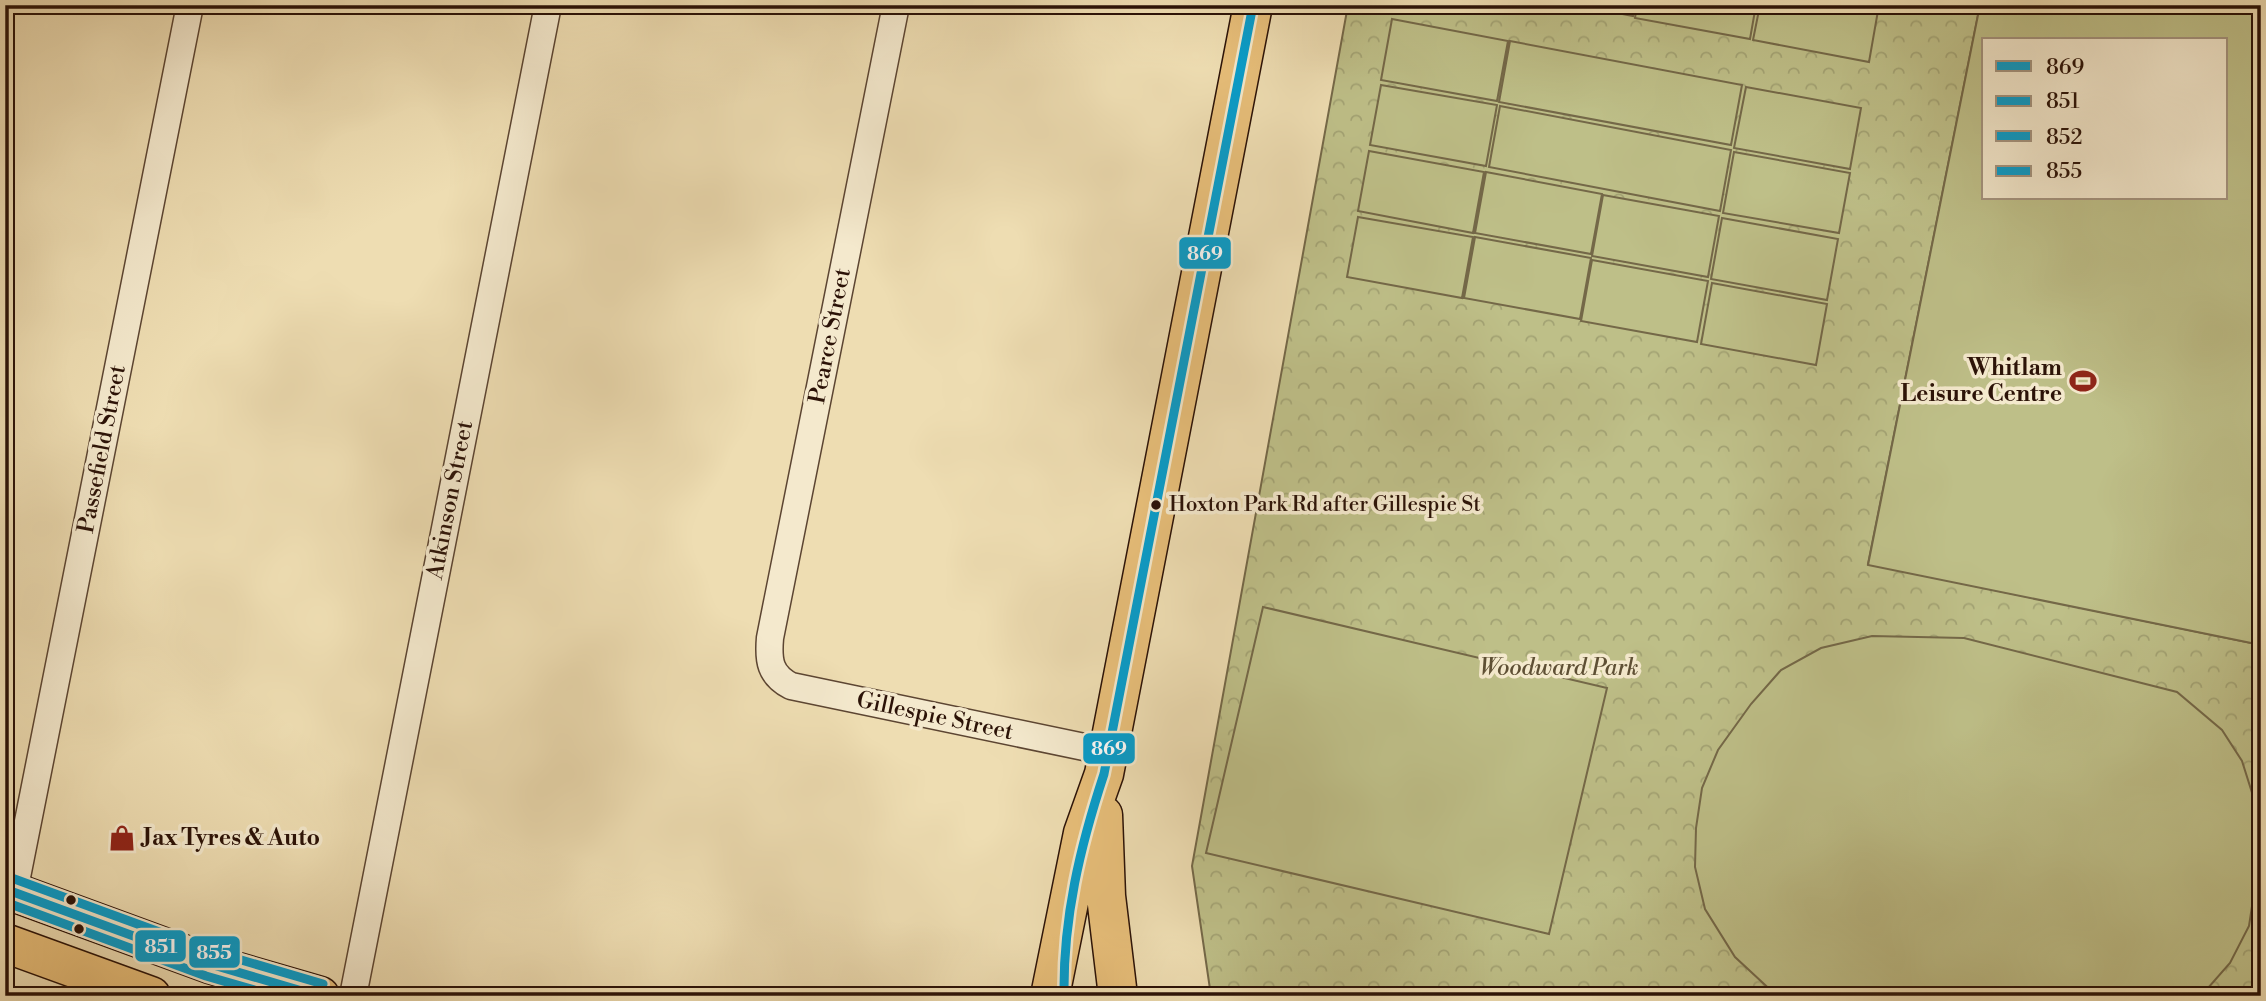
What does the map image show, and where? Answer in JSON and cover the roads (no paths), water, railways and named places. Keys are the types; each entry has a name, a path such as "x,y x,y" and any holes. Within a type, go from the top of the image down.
{"main road":[{"path":"1050,996 1083,833 1106,763 1253,5"},
{"path":"1106,763 1103,835 1106,896 1118,996"},
{"path":"9,891 210,964 320,996"},
{"path":"1064,996 1064,941 1068,905"},
{"path":"5,943 151,996"}],"street":[{"name":"Passefield Street","path":"9,891 190,5"},
{"name":"Atkinson Street","path":"354,996 548,5"},
{"name":"Pearce Street","path":"772,666 770,638 896,5"},
{"name":"Gillespie Street","path":"772,666 779,680 792,686 1106,763"}],"place":[{"name":"Whitlam Leisure Centre","path":"2083,381"},
{"name":"Hoxton Park Rd after Gillespie St","path":"1156,505"},
{"name":"Jax Tyres & Auto","path":"122,838"}],"park label":[{"name":"Woodward Park","path":"1559,668"}]}
